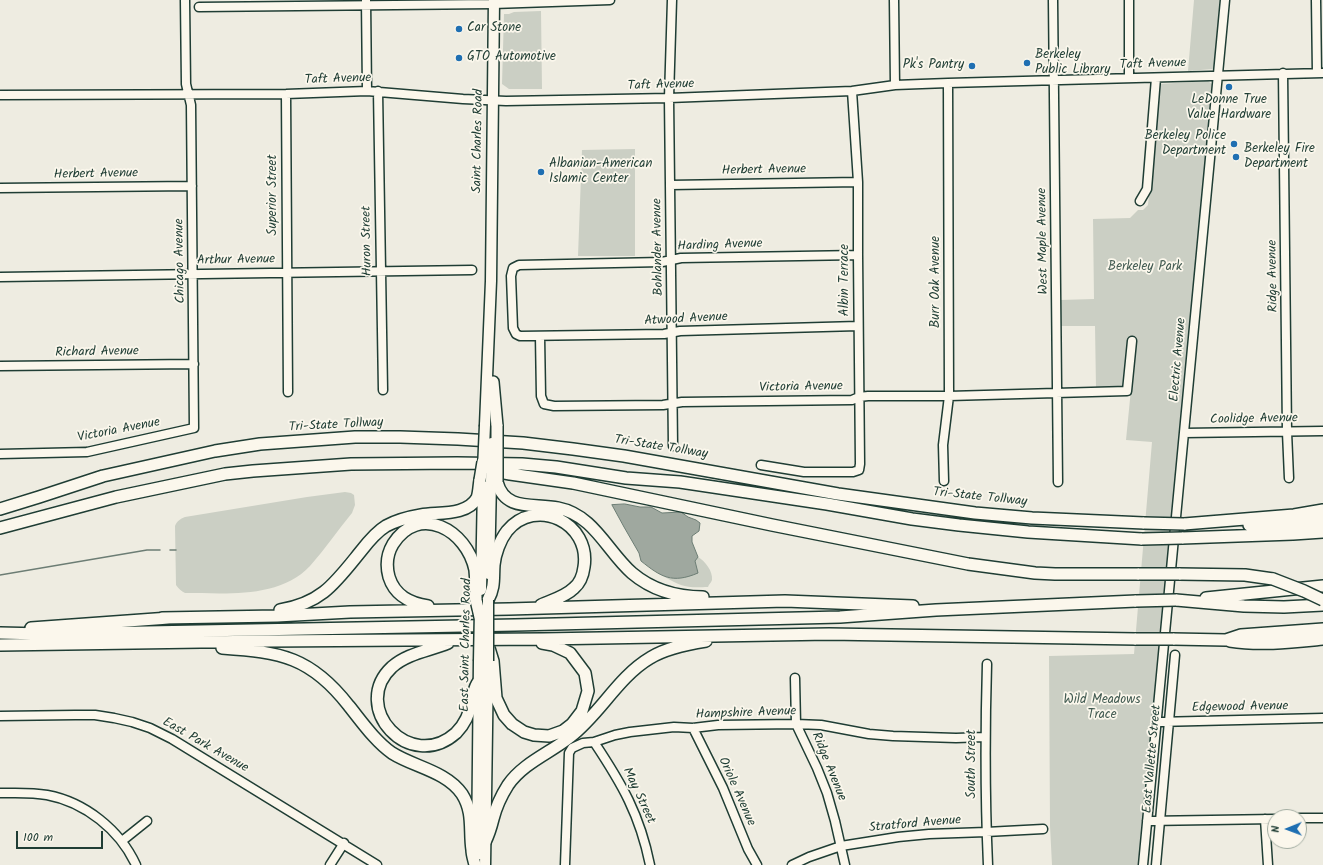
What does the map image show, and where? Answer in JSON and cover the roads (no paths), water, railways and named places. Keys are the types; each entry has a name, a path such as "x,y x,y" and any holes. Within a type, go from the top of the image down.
{"highway":[{"path":"0,632 42,626 271,611 307,603 329,589 376,534 387,526 401,519 454,511 467,507 473,503 488,481 493,382"},
{"name":"Tri-State Tollway","path":"0,509 39,498 103,476 215,451 260,444 348,438 400,437 523,443 573,449 624,456 838,494 975,513 1032,518 1261,526 1323,521"},
{"path":"483,462 488,481 505,497 522,505 559,508 579,516 590,524 632,573 661,590 684,596 772,597 785,602"},
{"path":"457,463 510,474 573,483 968,564 1035,573 1054,574 1245,575 1273,579 1323,600"},
{"path":"0,528 116,497 225,474 351,464 457,463 522,464 556,467 626,478 680,482 827,504 912,519 1042,534 1142,539 1323,532"},
{"path":"1184,524 1294,515 1323,510"},
{"path":"482,600 493,591 494,563 503,537 508,530 527,517 535,515 550,516 561,520 576,533 582,543 585,554 584,569 579,582 573,589 555,600 533,608"},
{"path":"454,610 436,608 410,602 398,593 391,583 387,571 390,548 398,536 411,526 424,523 438,525 447,529 460,540 468,551 474,569 482,600 480,617"},
{"path":"0,632 42,634 840,617 936,610 1179,600 1323,586"},
{"path":"1179,600 1244,606 1284,607 1323,605"},
{"path":"162,618 785,602 909,605 936,610"},
{"path":"1226,640 1241,635 1323,629"},
{"path":"0,645 268,640 456,640 829,634 1226,640 1241,643 1276,643 1323,639"},
{"path":"485,842 489,835 502,795 514,777 570,738 639,666 663,651 690,644 758,635"},
{"path":"488,645 486,661 496,698 504,715 512,724 528,734 539,736 554,735 568,728 582,711 588,691 585,673 570,653 553,645 521,639"},
{"path":"456,640 409,656 392,668 384,679 379,693 378,707 383,721 392,734 408,743 415,745 427,745 441,742 454,734 465,722 470,711 474,687 479,681"},
{"path":"152,643 271,653 296,661 315,671 333,687 372,734 385,747 401,758 442,777 453,785 461,794 469,807 472,850 476,865"}],"main road":[{"name":"Saint Charles Road","path":"491,425 492,100 494,2"},
{"name":"Saint Charles Road","path":"491,282 494,340 493,382"},
{"path":"483,462 491,425"},
{"name":"East Saint Charles Road","path":"488,481 482,600 488,645"},
{"name":"East Saint Charles Road","path":"480,617 486,661 485,865"},
{"name":"East Saint Charles Road","path":"476,865 479,681 486,661"}],"street":[{"name":"Chicago Avenue","path":"185,0 186,84 191,105 194,428"},
{"path":"199,7 366,2 610,0"},
{"name":"Bohlander Avenue","path":"672,0 669,98 673,446"},
{"path":"894,0 895,85"},
{"name":"West Maple Avenue","path":"1053,0 1058,482"},
{"path":"1129,0 1129,78"},
{"name":"Electric Avenue","path":"1157,722 1225,0"},
{"path":"1316,0 1320,73"},
{"path":"366,2 367,91"},
{"name":"Ridge Avenue","path":"1283,73 1287,432 1289,478"},
{"name":"Taft Avenue","path":"0,96 286,94 378,91 463,99 492,100 669,98 852,91 895,85 1320,73"},
{"path":"1140,201 1147,189 1156,78"},
{"name":"Burr Oak Avenue","path":"944,481 943,445 949,396 948,83"},
{"name":"Huron Street","path":"378,91 383,390"},
{"name":"Albin Terrace","path":"761,465 804,472 853,472 859,470 858,182 852,91"},
{"name":"Superior Street","path":"286,94 288,392"},
{"name":"Herbert Avenue","path":"670,185 858,182"},
{"name":"Herbert Avenue","path":"0,188 192,186"},
{"name":"Harding Avenue","path":"516,334 513,328 511,276 513,268 519,265 662,262 681,258 858,255"},
{"name":"Arthur Avenue","path":"0,277 472,270"},
{"name":"Atwood Avenue","path":"516,334 520,336 540,336 664,334 680,331 858,326"},
{"name":"Victoria Avenue","path":"540,336 541,396 544,404 554,406 673,404 682,402 852,400 859,397 1127,391 1132,341"},
{"name":"Richard Avenue","path":"0,366 194,364"},
{"name":"Victoria Avenue","path":"0,454 87,452 194,428"},
{"name":"Coolidge Avenue","path":"1184,433 1323,431"},
{"name":"East Vallette Street","path":"1156,865 1175,655"},
{"name":"South Street","path":"988,664 985,737 986,832 988,865"},
{"name":"Ridge Avenue","path":"795,678 796,724 827,793 845,865"},
{"name":"East Park Avenue","path":"0,716 95,715 120,719 150,728 172,739 344,843 377,865"},
{"name":"Edgewood Avenue","path":"1157,722 1323,718"},
{"name":"East Vallette Street","path":"1143,865 1157,722"},
{"name":"Hampshire Avenue","path":"565,865 569,754 572,748 579,744 594,742 616,735 642,730 674,727 693,728 718,725 821,725 849,731 893,736 956,738 985,737"},
{"name":"Oriole Avenue","path":"693,728 723,788 748,849 757,865"},
{"name":"May Street","path":"594,742 615,774 632,805 643,835 650,865"},
{"path":"0,793 44,794 69,801 90,812 101,820 122,841 136,865"},
{"path":"1307,818 1323,818"},
{"path":"1147,821 1265,819 1268,865"},
{"path":"122,841 147,822"},
{"name":"Stratford Avenue","path":"792,865 809,857 841,846 883,839 921,834 1043,829"},
{"path":"330,865 344,843"}],"waterway":[{"path":"0,575 147,550 160,550"},
{"path":"170,550 176,550"}],"place":[{"name":"Car Stone","path":"459,29"},
{"name":"GTO Automotive","path":"459,58"},
{"name":"Berkeley Public Library","path":"1027,63"},
{"name":"Pk's Pantry","path":"972,66"},
{"name":"LeDonne True Value Hardware","path":"1229,87"},
{"name":"Berkeley Police Department","path":"1234,144"},
{"name":"Berkeley Fire Department","path":"1236,157"},
{"name":"Albanian-American Islamic Center","path":"541,172"}],"park label":[{"name":"Berkeley Park","path":"1145,268"},
{"name":"Wild Meadows Trace","path":"1102,708"}]}
